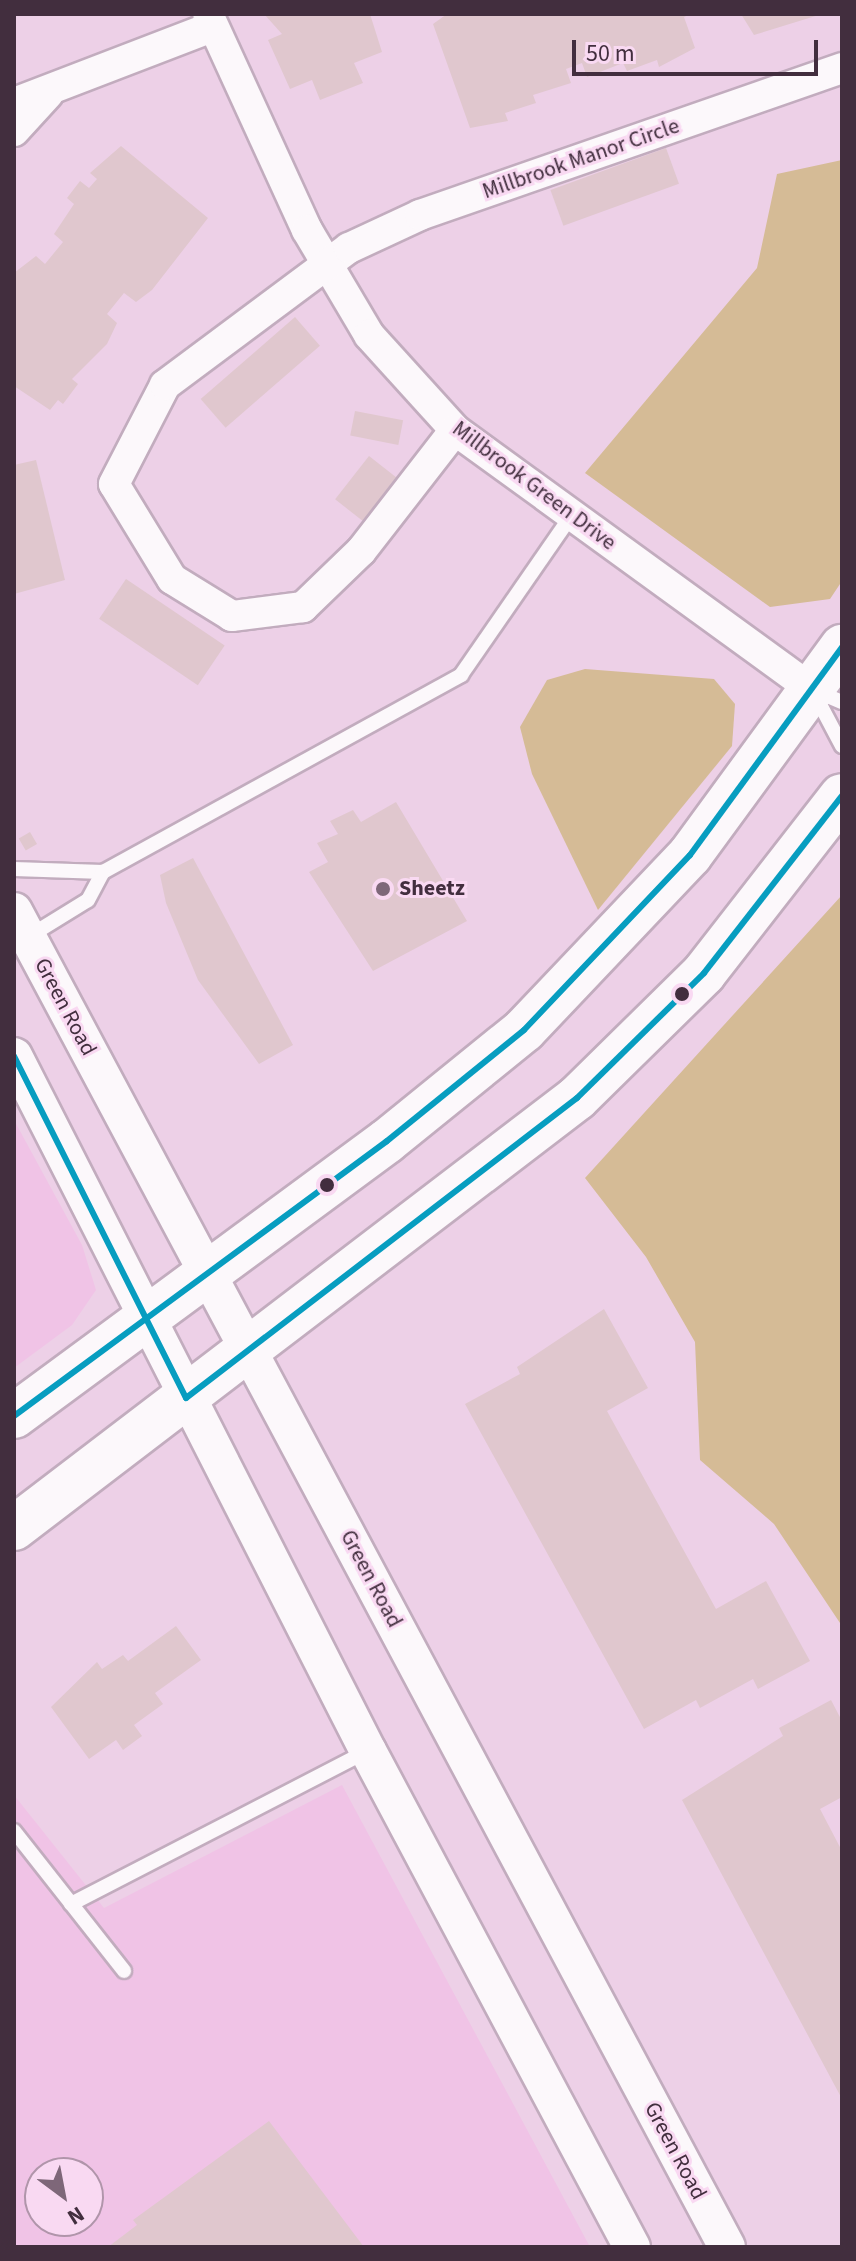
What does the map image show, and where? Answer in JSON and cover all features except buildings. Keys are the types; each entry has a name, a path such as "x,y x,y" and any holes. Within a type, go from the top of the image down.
{"main road":[{"path":"14,1416 410,1123 568,988 690,855 827,696 842,647"},
{"path":"14,1528 577,1098 704,973 842,796"}],"street":[{"path":"14,103 210,20"},
{"name":"Millbrook Green Drive","path":"210,20 326,263 369,335 455,430 571,516 827,696"},
{"name":"Millbrook Manor Circle","path":"455,430 361,551 303,607 232,616 172,579 114,484 165,385 326,263 420,215 842,68"},
{"path":"14,131 54,86"},
{"name":"Green Road","path":"19,931 249,1351 727,2247"},
{"path":"14,1056 368,1751 632,2247"}],"lane":[{"path":"14,869 103,872 461,675 571,516"},
{"path":"827,696 842,746"},
{"path":"19,931 88,900 103,872"},
{"path":"71,1904 368,1751"},
{"path":"14,1831 124,1971"}],"shaded area":[{"path":"842,160 842,581 830,599 770,607 585,473 757,268 777,174"},
{"path":"585,669 714,679 735,704 732,746 598,910 532,774 520,727 547,680"},
{"path":"842,895 842,1626 774,1524 700,1460 695,1342 646,1257 585,1178"},
{"path":"14,1120 82,1245 96,1290 72,1325 14,1368"},
{"path":"342,1785 590,2247 14,2247 14,1795 104,1908"}],"transit line":[{"path":"14,1416 387,1141 524,1030 690,855 842,647"},
{"path":"14,1056 186,1398 577,1098 704,973 842,796"}],"place":[{"name":"Sheetz","path":"383,889"}]}
